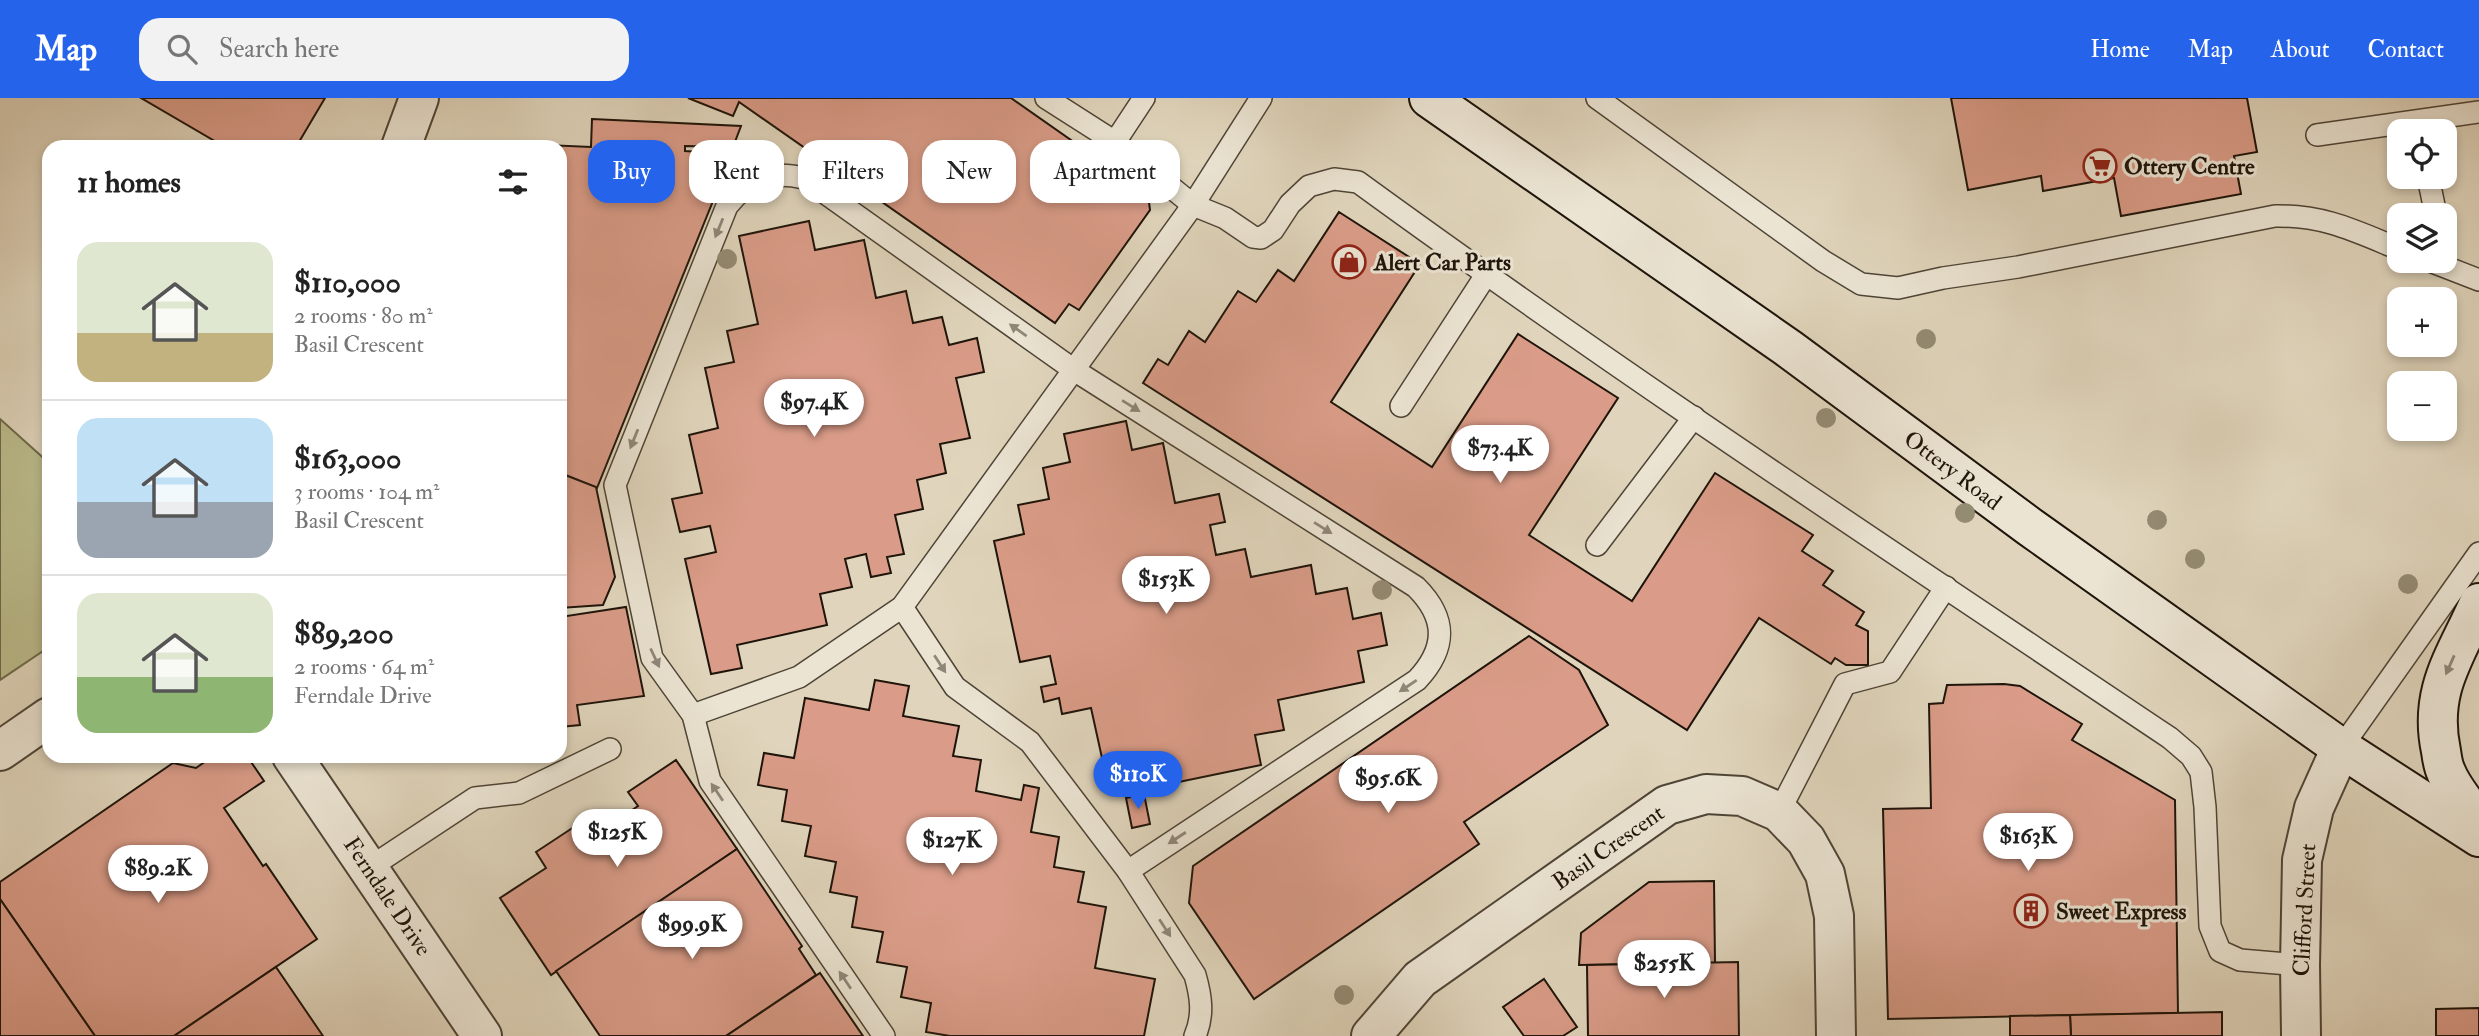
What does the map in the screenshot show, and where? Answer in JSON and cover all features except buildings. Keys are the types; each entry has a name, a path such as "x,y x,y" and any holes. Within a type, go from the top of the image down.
{"street":[{"path":"404,140 419,98"},
{"name":"Ottery Road","path":"1429,98 1788,348 2029,527 2341,748 2479,837"},
{"path":"2479,603 2449,666 2440,690 2437,711 2438,738 2445,772 2479,822"},
{"path":"0,751 42,722"},
{"name":"Clifford Street","path":"2301,1036 2302,860 2314,808 2341,748"},
{"name":"Ferndale Drive","path":"297,763 482,1036"},
{"name":"Basil Crescent","path":"1371,1036 1420,979 1667,805 1706,794 1742,796 1779,812 1805,840 1825,874 1835,916 1836,1036"}],"lane":[{"path":"1046,98 1112,140"},
{"path":"1116,140 1144,98"},
{"path":"694,715 799,677 902,607 1193,205 1261,98"},
{"path":"1597,98 1823,261 1861,284 1898,288 2275,216 2329,220 2387,243"},
{"path":"2446,119 2479,111"},
{"path":"2317,135 2387,129"},
{"path":"884,1036 710,781 694,715 652,658 615,485 727,206 754,180 788,174 804,178 1074,370 1416,587 1435,611 1439,625 1439,641 1435,656 1417,680 1128,871"},
{"path":"1180,194 1193,205 1225,218 1253,237 1261,238 1273,230 1298,194 1309,186 1321,181 1347,179 1358,182 1486,275 1880,545 2170,738 2191,756 2201,772 2210,926 2220,951 2240,960 2300,965"},
{"path":"2457,270 2479,280"},
{"path":"1401,406 1486,275"},
{"path":"1597,545 1694,416"},
{"path":"2341,748 2479,553"},
{"path":"1779,812 1845,684 1890,672 1946,587"},
{"path":"902,607 955,687 1030,742 1128,871 1195,975 1200,993 1201,1013 1195,1036"},
{"path":"369,868 475,798 519,793 610,749"}],"green space":[{"path":"0,419 42,457 42,652 0,680"}],"place":[{"name":"Ottery Centre","path":"2100,166"},
{"name":"Alert Car Parts","path":"1349,262"},
{"name":"Sweet Express","path":"2031,911"}]}
